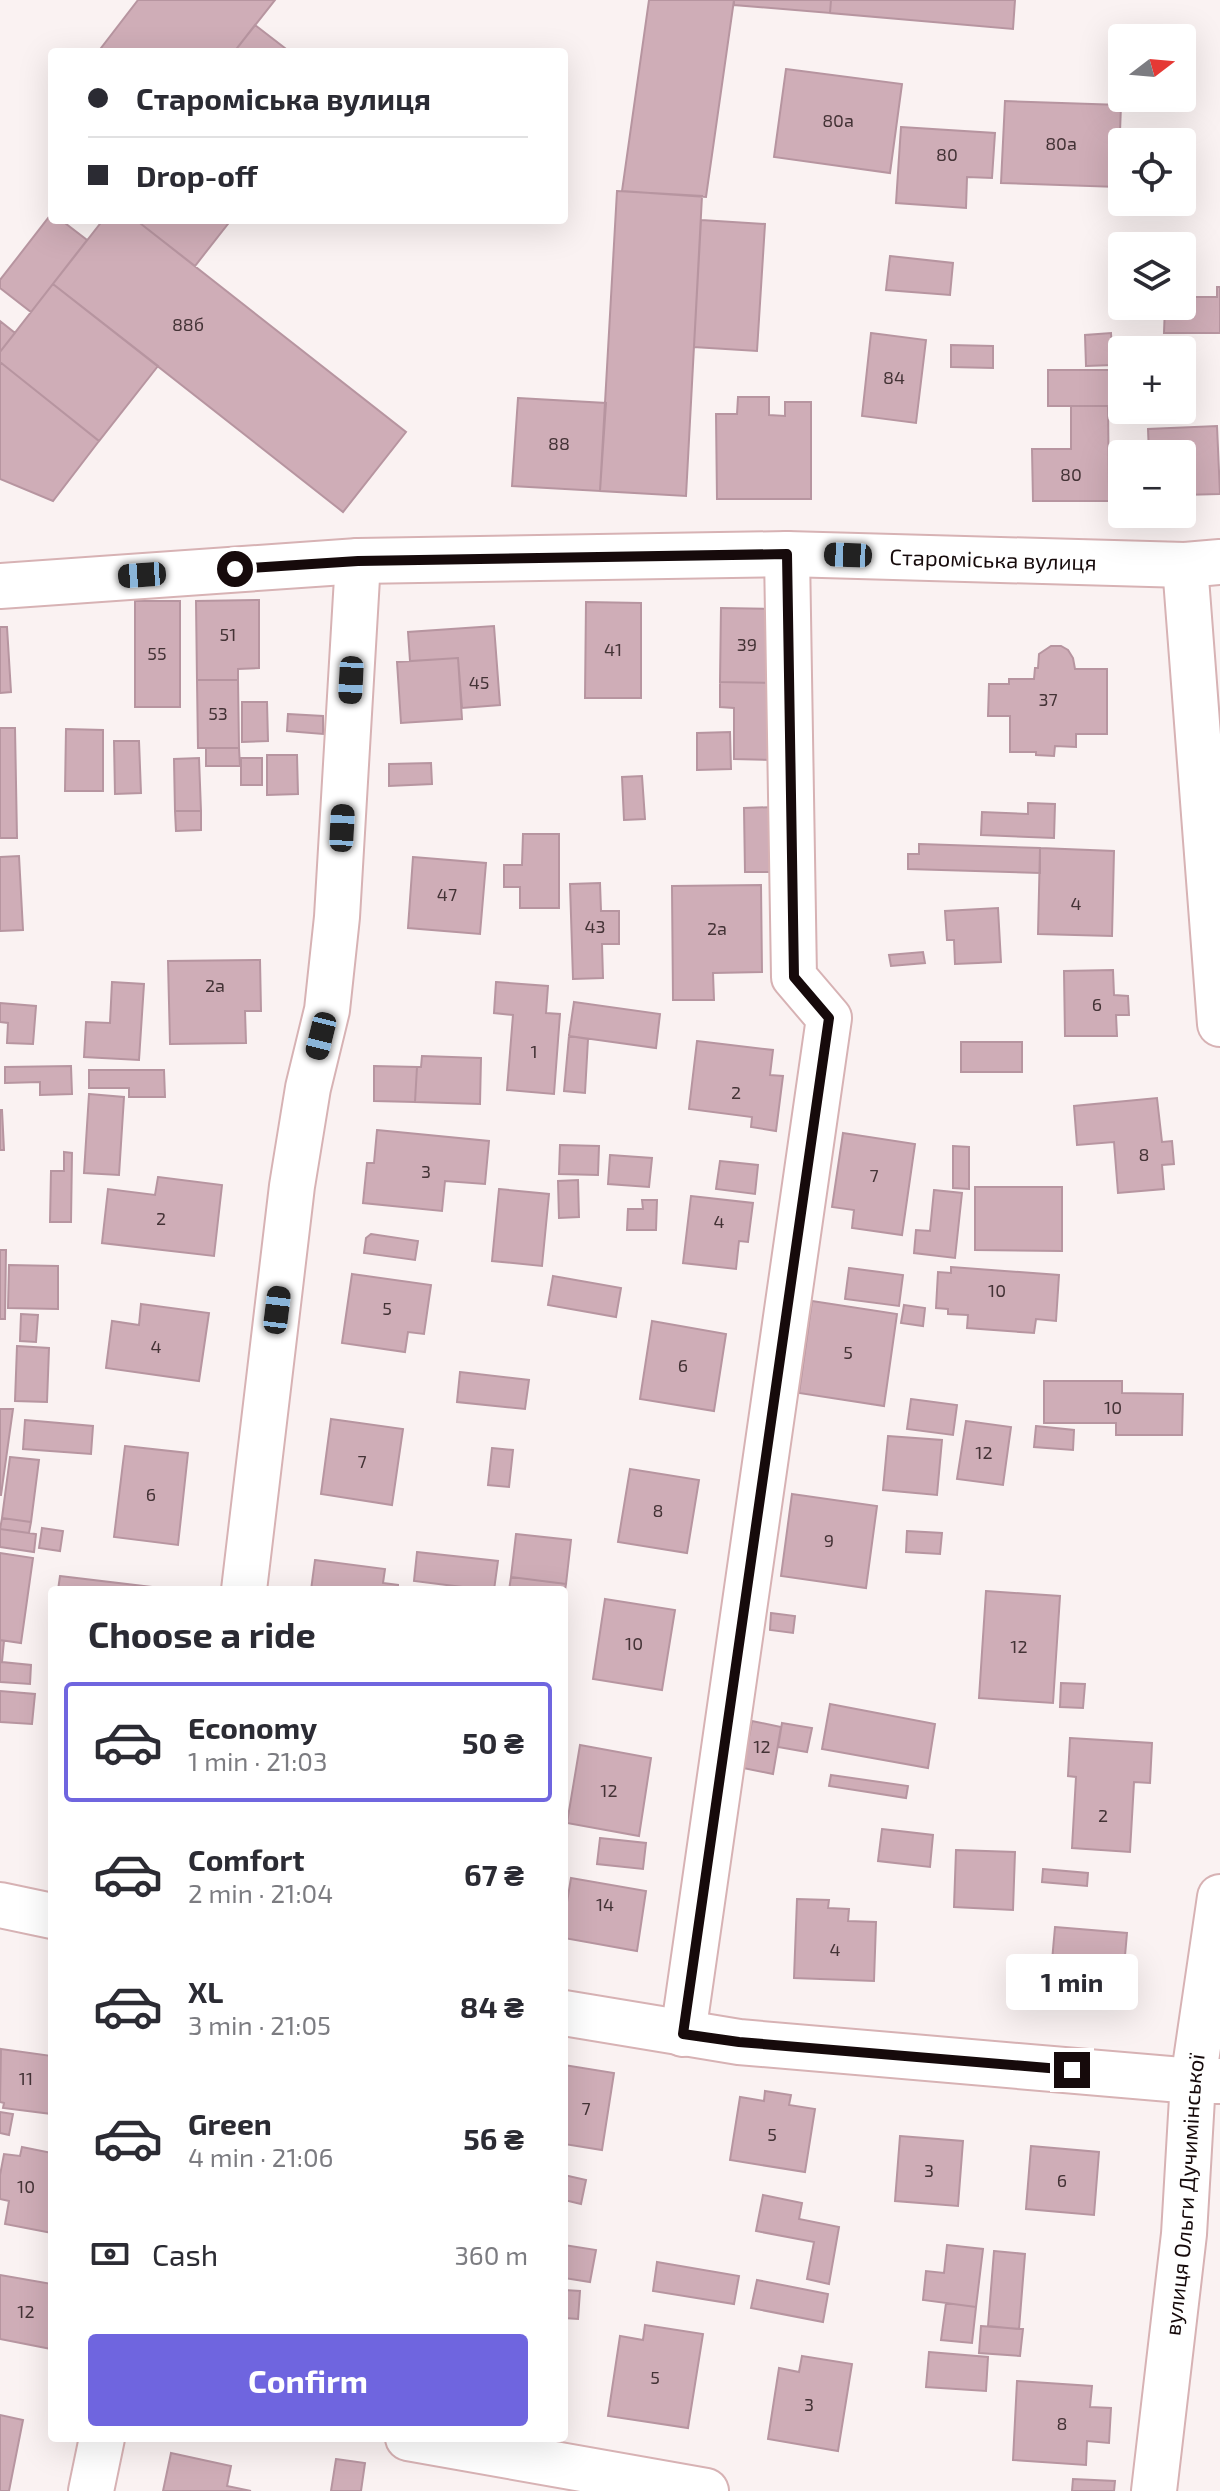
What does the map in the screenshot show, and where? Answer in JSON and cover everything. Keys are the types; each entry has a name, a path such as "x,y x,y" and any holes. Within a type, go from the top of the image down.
{"street":[{"name":"Староміська вулиця","path":"0,586 358,561 787,554 1203,563"},
{"path":"683,2034 829,1018 794,977 787,554"},
{"path":"244,1586 292,1186 308,1088 327,1010 337,917 358,561"},
{"path":"1203,563 1220,1024"},
{"name":"вулиця Ольги Дучимінської","path":"1154,2491 1184,2234 1206,2081 1220,1897"},
{"path":"0,1905 48,1915"},
{"path":"568,2014 739,2042 1206,2081"},
{"path":"91,2491 101,2442"},
{"path":"430,2442 706,2491"}],"building":[{"path":"138,0 275,0 237,48 101,48"},
{"path":"649,0 734,0 706,197 622,191"},
{"path":"734,0 831,0 830,13 734,5"},
{"path":"831,0 1015,0 1013,29 830,13"},
{"path":"255,25 285,48 237,48"},
{"path":"786,69 902,84 890,173 774,157"},
{"path":"1005,101 1108,105 1108,112 1121,112 1120,128 1108,128 1108,187 1001,183"},
{"path":"901,127 995,133 992,178 967,177 966,208 896,203"},
{"path":"617,191 702,196 686,496 600,491"},
{"path":"48,218 48,224 66,224 87,240 31,312 0,288 0,280"},
{"path":"701,220 765,224 757,351 694,347"},
{"path":"100,224 141,224 406,432 343,512 53,284"},
{"path":"141,224 228,224 195,266"},
{"path":"890,256 953,263 950,295 886,290"},
{"path":"53,284 158,366 99,441 0,362 0,352"},
{"path":"1217,287 1220,287 1220,333 1164,333 1164,320 1196,320 1196,297 1217,297"},
{"path":"0,321 15,333 0,352"},
{"path":"871,333 926,340 916,423 862,416"},
{"path":"1111,333 1108,336 1108,365 1086,366 1085,335"},
{"path":"951,345 993,346 993,368 951,367"},
{"path":"0,362 99,441 53,501 0,479"},
{"path":"1048,370 1108,370 1108,406 1048,406"},
{"path":"738,397 769,397 769,415 785,416 785,402 811,402 811,499 717,499 716,414 737,414"},
{"path":"518,398 606,403 600,491 512,486"},
{"path":"1071,406 1108,406 1108,501 1033,501 1032,449 1071,449"},
{"path":"1217,426 1220,494 1196,495 1196,440 1148,440 1148,429"},
{"path":"259,600 259,668 238,669 238,680 197,680 196,601"},
{"path":"135,601 180,601 180,707 135,707"},
{"path":"586,602 641,603 641,698 585,698"},
{"path":"721,608 774,609 773,683 720,682"},
{"path":"494,626 500,705 462,708 458,658 410,661 408,632"},
{"path":"0,627 7,627 11,692 0,693"},
{"path":"1051,646 1068,650 1075,669 1107,669 1107,734 1076,734 1076,747 1055,746 1054,756 1010,752 1010,716 988,716 989,684 1009,684 1009,679 1034,679 1039,654"},
{"path":"458,658 462,719 401,723 397,662"},
{"path":"197,680 238,680 239,748 198,748"},
{"path":"720,682 780,683 778,760 734,759 734,708 720,707"},
{"path":"242,702 267,702 268,741 242,742"},
{"path":"288,714 323,716 323,734 287,731"},
{"path":"0,728 15,728 17,838 0,838"},
{"path":"66,729 103,730 103,791 65,791"},
{"path":"730,732 731,769 697,770 697,733"},
{"path":"114,741 139,741 141,793 115,794"},
{"path":"206,748 239,748 240,766 206,766"},
{"path":"267,755 297,755 298,794 267,795"},
{"path":"199,758 201,811 175,811 174,759"},
{"path":"241,758 262,758 262,785 241,785"},
{"path":"431,763 432,784 389,786 389,764"},
{"path":"642,776 645,819 624,820 622,777"},
{"path":"1028,803 1055,804 1054,838 981,835 982,812 1028,814"},
{"path":"775,807 777,872 745,872 744,808"},
{"path":"175,811 201,811 201,830 176,831"},
{"path":"523,834 559,834 559,908 520,908 520,887 504,887 504,865 522,865"},
{"path":"919,844 1040,848 1040,873 908,869 908,854 919,854"},
{"path":"1040,848 1114,851 1112,936 1038,934"},
{"path":"19,856 23,930 0,931 0,857"},
{"path":"413,857 486,863 480,934 408,928"},
{"path":"600,883 601,911 619,911 619,944 602,944 603,978 573,979 570,884"},
{"path":"761,885 762,972 713,973 714,1000 673,1000 672,886"},
{"path":"998,908 1001,962 955,964 954,940 947,940 945,911"},
{"path":"923,952 925,963 891,966 889,955"},
{"path":"260,960 261,1011 245,1011 246,1043 170,1044 168,961"},
{"path":"1113,970 1114,995 1128,996 1129,1015 1116,1015 1117,1036 1065,1036 1064,971"},
{"path":"112,982 144,984 139,1060 84,1057 86,1022 110,1023"},
{"path":"496,982 548,986 546,1013 560,1014 554,1094 507,1090 513,1015 494,1013"},
{"path":"574,1002 660,1014 656,1048 569,1036"},
{"path":"0,1003 36,1006 33,1044 7,1043 8,1023 0,1022"},
{"path":"569,1036 588,1039 585,1093 564,1091"},
{"path":"697,1041 773,1050 770,1075 783,1076 776,1131 751,1127 752,1117 689,1109"},
{"path":"961,1042 1022,1042 1022,1072 961,1072"},
{"path":"422,1056 481,1058 480,1104 415,1102 417,1067 421,1067"},
{"path":"71,1066 72,1094 40,1095 40,1082 5,1083 5,1067"},
{"path":"374,1066 417,1067 415,1102 374,1101"},
{"path":"89,1070 164,1070 165,1097 129,1097 129,1088 89,1088"},
{"path":"89,1094 124,1097 119,1175 84,1173"},
{"path":"1157,1098 1162,1142 1172,1141 1174,1164 1162,1165 1164,1189 1118,1193 1114,1142 1077,1145 1074,1106"},
{"path":"2,1110 4,1150 0,1150"},
{"path":"377,1130 489,1141 485,1184 445,1181 442,1211 363,1203 367,1163 374,1163"},
{"path":"843,1133 915,1144 902,1235 852,1228 854,1210 832,1207"},
{"path":"560,1145 599,1146 598,1175 559,1174"},
{"path":"953,1146 969,1147 969,1189 953,1188"},
{"path":"64,1152 72,1153 71,1222 50,1222 51,1171 64,1171"},
{"path":"610,1155 652,1158 649,1187 608,1184"},
{"path":"720,1161 758,1165 755,1194 716,1189"},
{"path":"158,1177 222,1185 214,1256 102,1243 108,1189 155,1195"},
{"path":"578,1180 579,1217 559,1218 558,1181"},
{"path":"975,1187 1062,1187 1062,1251 975,1250"},
{"path":"499,1189 549,1194 542,1266 492,1261"},
{"path":"934,1190 962,1193 955,1258 914,1253 916,1230 930,1231"},
{"path":"691,1196 753,1203 748,1242 739,1241 736,1269 683,1263"},
{"path":"642,1200 657,1200 656,1230 627,1230 628,1209 643,1209"},
{"path":"371,1234 418,1241 415,1260 364,1253 366,1238"},
{"path":"0,1250 6,1250 5,1319 0,1319"},
{"path":"9,1265 58,1266 58,1309 8,1308"},
{"path":"951,1267 1059,1275 1056,1321 1036,1319 1034,1333 967,1328 968,1315 948,1314 948,1309 936,1308 938,1272 951,1273"},
{"path":"849,1268 903,1275 899,1306 845,1299"},
{"path":"352,1274 431,1285 424,1334 408,1332 405,1352 342,1343"},
{"path":"553,1276 621,1288 616,1317 548,1305"},
{"path":"812,1301 897,1314 884,1406 799,1393"},
{"path":"141,1304 209,1313 199,1381 106,1368 112,1321 139,1325"},
{"path":"904,1305 925,1308 923,1326 901,1323"},
{"path":"21,1314 38,1315 36,1342 20,1341"},
{"path":"652,1321 726,1334 714,1411 640,1399"},
{"path":"17,1346 49,1348 47,1402 15,1401"},
{"path":"460,1372 529,1380 525,1409 457,1402"},
{"path":"1044,1381 1122,1381 1122,1393 1183,1394 1182,1435 1116,1435 1116,1423 1044,1423"},
{"path":"911,1399 957,1405 953,1435 907,1429"},
{"path":"0,1409 13,1409 1,1495 0,1495"},
{"path":"331,1419 403,1429 392,1505 321,1494"},
{"path":"25,1420 93,1426 91,1454 23,1449"},
{"path":"966,1421 1011,1427 1003,1485 957,1479"},
{"path":"1036,1426 1074,1430 1073,1450 1034,1447"},
{"path":"888,1436 942,1440 937,1495 883,1490"},
{"path":"125,1446 188,1453 178,1545 114,1537"},
{"path":"492,1448 513,1450 509,1487 488,1485"},
{"path":"10,1457 39,1460 31,1522 2,1518"},
{"path":"630,1469 699,1480 687,1553 618,1542"},
{"path":"792,1494 877,1506 866,1588 781,1576"},
{"path":"2,1518 31,1522 29,1533 0,1529"},
{"path":"42,1528 63,1531 60,1551 39,1548"},
{"path":"0,1529 36,1534 34,1552 0,1547"},
{"path":"907,1531 942,1533 940,1554 906,1552"},
{"path":"516,1534 571,1540 566,1584 511,1577"},
{"path":"417,1552 498,1561 495,1586 454,1586 414,1581"},
{"path":"0,1553 33,1558 21,1643 0,1640"},
{"path":"315,1560 385,1569 383,1583 398,1585 398,1586 312,1586"},
{"path":"60,1576 143,1586 59,1586"},
{"path":"511,1577 566,1584 566,1586 510,1586"},
{"path":"986,1591 1060,1596 1053,1703 979,1698"},
{"path":"605,1599 675,1610 662,1690 593,1679"},
{"path":"771,1613 795,1616 793,1633 770,1630"},
{"path":"0,1640 4,1641 2,1662 31,1665 30,1684 0,1682"},
{"path":"1061,1683 1085,1684 1083,1708 1060,1707"},
{"path":"0,1691 35,1694 32,1724 0,1722"},
{"path":"830,1704 935,1724 928,1768 822,1749"},
{"path":"752,1721 781,1727 773,1774 743,1768"},
{"path":"782,1723 812,1728 807,1752 778,1747"},
{"path":"1070,1738 1152,1743 1150,1783 1134,1782 1130,1852 1072,1848 1076,1777 1068,1776"},
{"path":"580,1745 651,1758 639,1836 568,1823"},
{"path":"831,1775 908,1786 906,1798 829,1786"},
{"path":"882,1829 933,1835 930,1867 878,1861"},
{"path":"600,1838 646,1843 643,1869 597,1864"},
{"path":"956,1850 1015,1852 1013,1910 954,1907"},
{"path":"1043,1869 1088,1873 1087,1886 1042,1882"},
{"path":"571,1878 646,1891 637,1951 568,1939"},
{"path":"797,1899 829,1900 828,1908 849,1909 848,1921 876,1922 874,1981 794,1978"},
{"path":"1055,1927 1127,1933 1121,2001 1049,1995"},
{"path":"1,2049 48,2055 48,2114 3,2108 4,2103 0,2102"},
{"path":"568,2066 614,2073 602,2150 568,2145"},
{"path":"765,2091 791,2095 789,2105 815,2109 805,2172 730,2160 740,2097 764,2101"},
{"path":"0,2112 13,2114 9,2135 0,2133"},
{"path":"900,2136 963,2141 958,2206 895,2201"},
{"path":"1031,2146 1099,2152 1094,2215 1026,2209"},
{"path":"22,2147 48,2152 48,2232 5,2224 9,2201 0,2199 4,2154 20,2156"},
{"path":"568,2176 586,2180 581,2204 568,2201"},
{"path":"763,2195 802,2203 799,2219 839,2227 829,2284 807,2279 814,2242 756,2231"},
{"path":"947,2245 983,2249 976,2307 923,2300 926,2271 944,2273"},
{"path":"568,2246 596,2250 590,2282 568,2279"},
{"path":"994,2251 1025,2254 1019,2329 988,2326"},
{"path":"657,2262 739,2276 734,2304 653,2291"},
{"path":"0,2275 48,2283 48,2348 0,2339"},
{"path":"757,2280 828,2294 823,2322 751,2308"},
{"path":"568,2290 580,2291 578,2319 568,2318"},
{"path":"946,2303 976,2307 972,2343 941,2340"},
{"path":"645,2325 703,2334 688,2428 608,2416 620,2336 643,2340"},
{"path":"981,2326 1023,2329 1020,2356 979,2353"},
{"path":"929,2352 988,2357 986,2391 926,2387"},
{"path":"802,2356 852,2364 838,2451 768,2439 779,2368 799,2372"},
{"path":"1017,2381 1092,2386 1090,2407 1111,2408 1109,2443 1087,2441 1086,2465 1013,2460"},
{"path":"0,2415 23,2420 9,2491 0,2491"},
{"path":"171,2453 231,2466 227,2486 251,2491 163,2491"},
{"path":"336,2459 365,2463 361,2491 331,2491"},
{"path":"1073,2479 1115,2481 1114,2491 1072,2491"}],"route":[{"path":"235,569 358,561 787,554 794,977 829,1018 683,2034 739,2042 1072,2070"}]}
